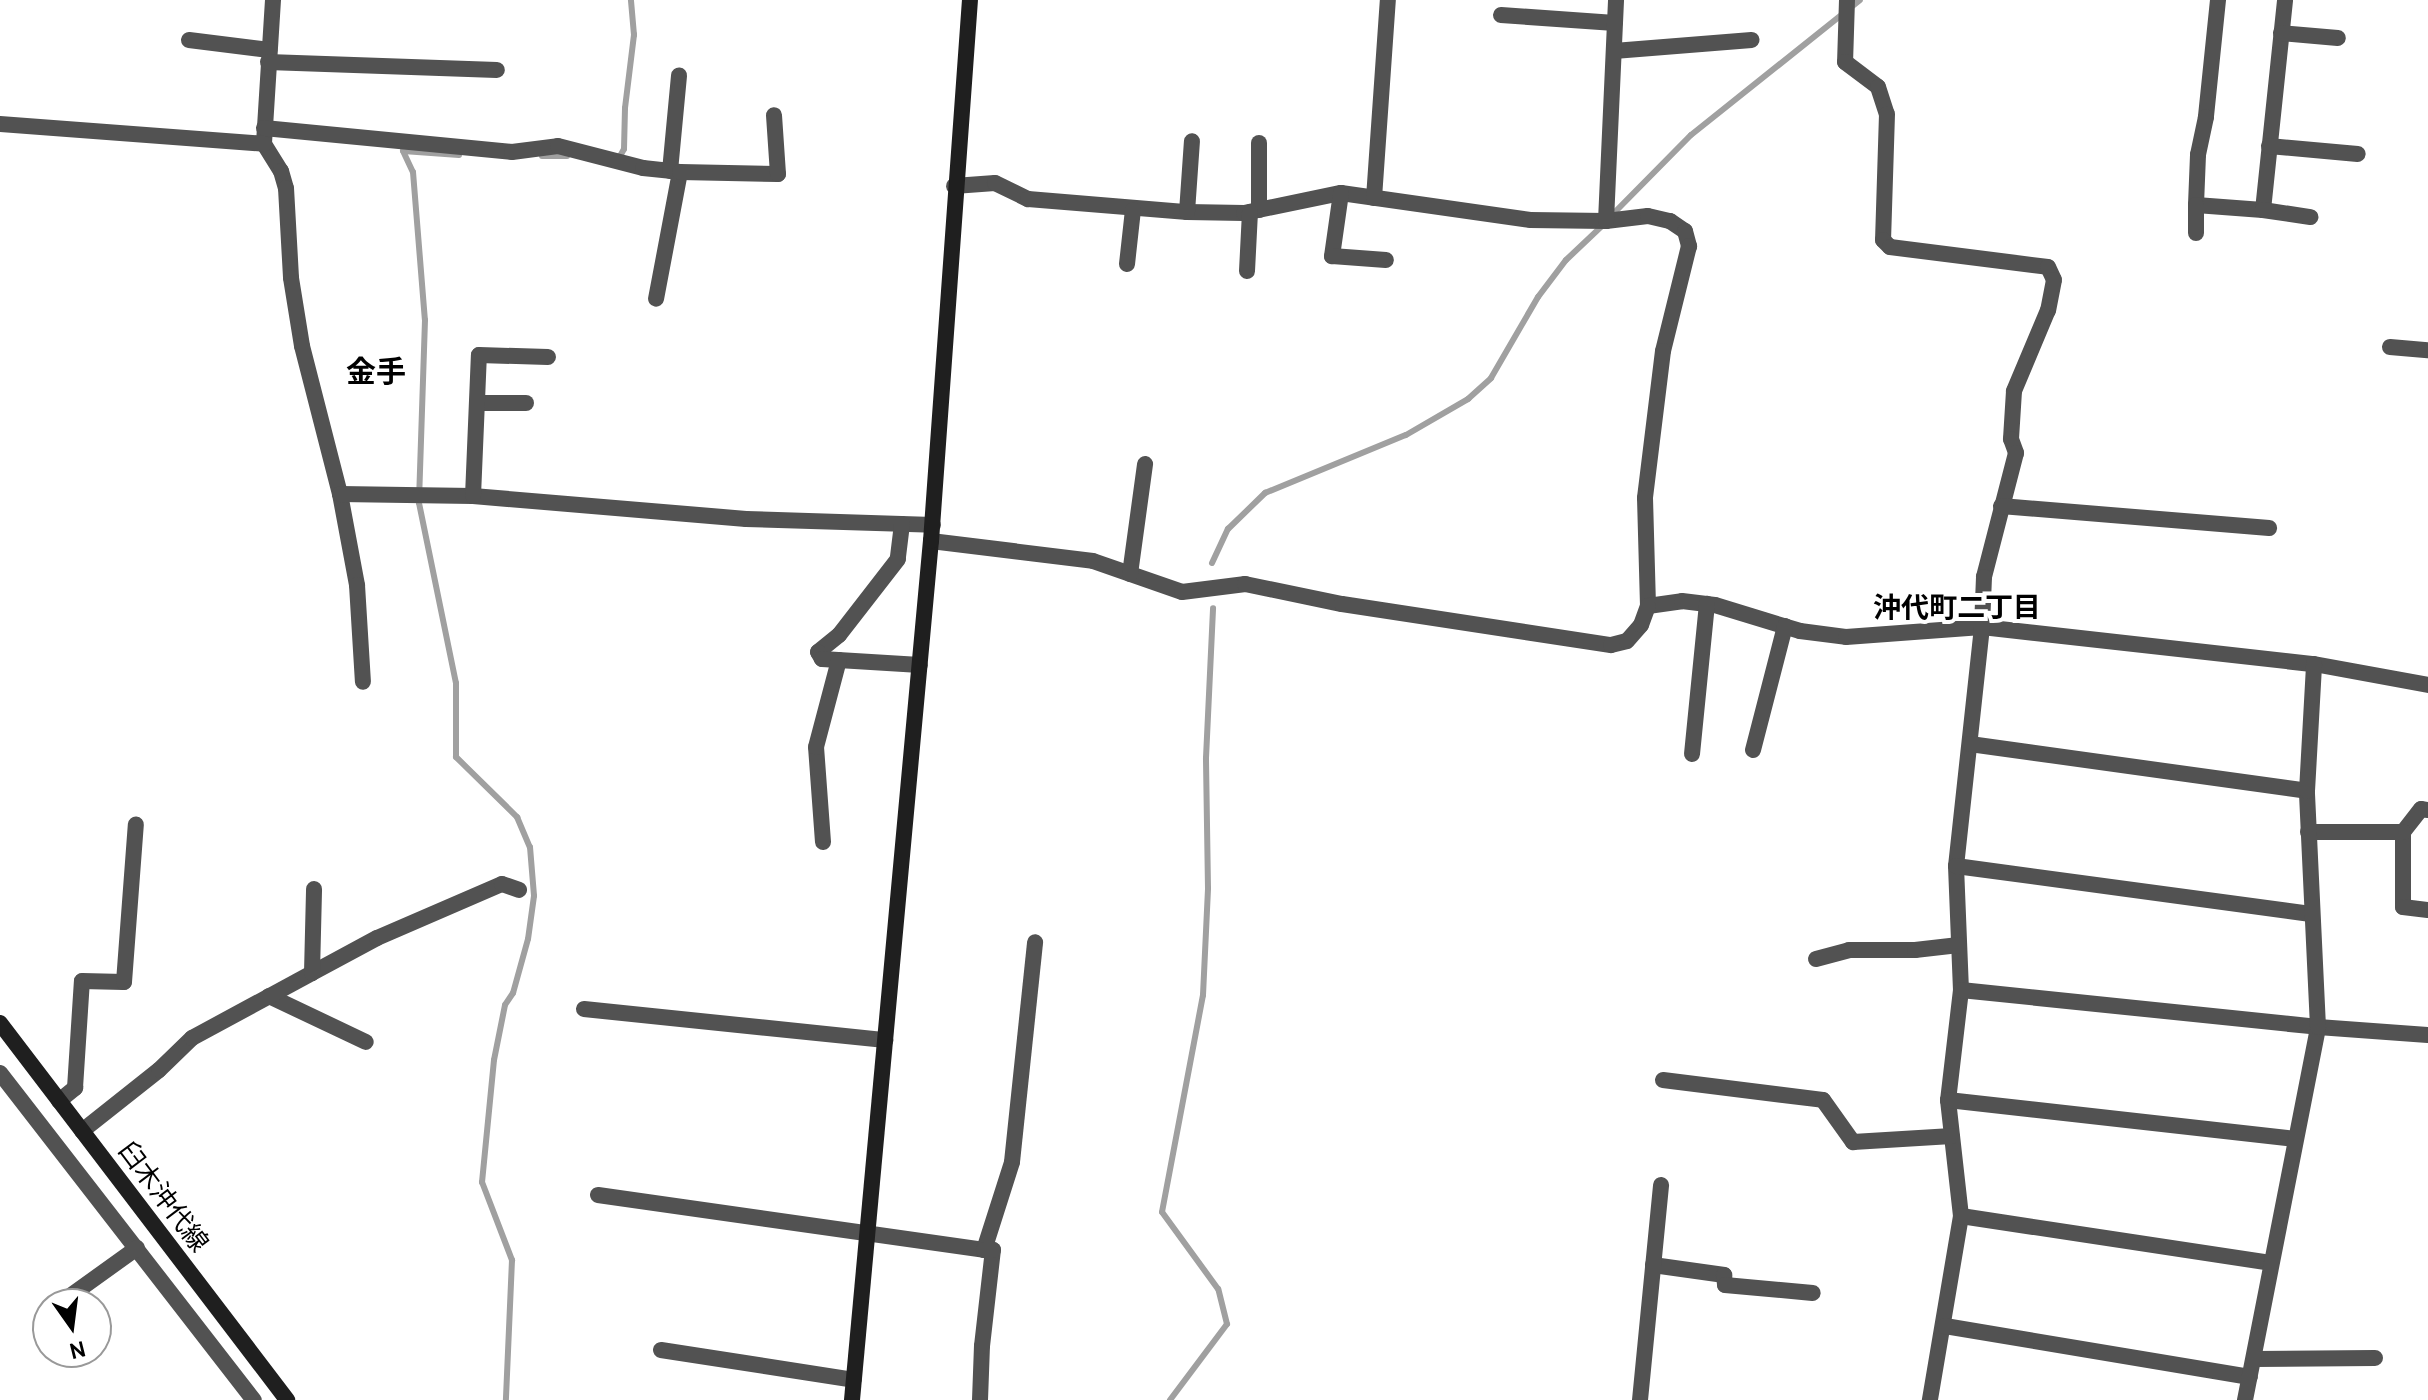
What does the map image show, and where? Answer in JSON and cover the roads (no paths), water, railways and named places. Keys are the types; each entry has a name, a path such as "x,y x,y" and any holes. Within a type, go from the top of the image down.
{"street":[{"path":"273,0 264,136 286,188 291,278 302,346 340,494 357,585 363,682"},
{"path":"852,1400 932,533 951,285 954,186 970,0"},
{"path":"1374,198 1388,0"},
{"path":"1606,221 1616,0"},
{"path":"1847,0 1845,62 1878,87 1887,114 1883,240 1890,247 2048,267 2054,280 2048,310 2014,391 2011,439 2016,453 1984,577 1982,627 1956,866 1961,990 1948,1100 1961,1216 1945,1326 1930,1400"},
{"path":"2196,233 2198,155 2206,117 2218,0"},
{"path":"2263,210 2285,0"},
{"path":"1501,15 1615,23"},
{"path":"2281,33 2338,38"},
{"path":"189,40 269,56 497,70"},
{"path":"1614,51 1752,40"},
{"path":"656,299 675,172 679,75"},
{"path":"0,124 264,136 512,152 558,146 675,172 778,174 774,115"},
{"path":"1187,212 1192,141"},
{"path":"1247,271 1259,143"},
{"path":"2269,146 2358,154"},
{"path":"340,494 473,496 746,519 902,524 932,533 1093,561 1182,592 1245,584 1342,604 1611,645 1627,641 1641,625 1648,606 1645,498 1663,351 1689,246 1685,231 1670,221 1648,216 1606,221 1530,220 1341,193 1254,211 1133,210 1028,199 995,183 954,186"},
{"path":"1341,193 1332,256 1386,260"},
{"path":"2196,205 2310,217"},
{"path":"1127,264 1133,210"},
{"path":"2390,347 2428,350"},
{"path":"473,496 479,355 548,357"},
{"path":"477,403 526,403"},
{"path":"1130,574 1145,464"},
{"path":"2001,506 2269,528"},
{"path":"902,524 898,559 839,635 818,652 822,659 920,665"},
{"path":"1648,606 1682,601 1707,604 1785,626 1846,637 1982,627 2314,664 2428,685"},
{"path":"1692,754 1707,604"},
{"path":"1753,750 1785,626"},
{"path":"823,842 816,747 839,660"},
{"path":"2245,1400 2318,1027 2307,791 2314,664"},
{"path":"1970,744 2307,791"},
{"path":"2428,810 2421,809 2403,832 2403,907 2428,910"},
{"path":"59,1101 75,1088 82,981 124,982 136,824"},
{"path":"2308,832 2403,832"},
{"path":"1956,866 2311,914"},
{"path":"82,1131 159,1070 192,1038 377,938 502,884 519,890"},
{"path":"312,973 314,889"},
{"path":"984,1250 1012,1162 1035,942"},
{"path":"1816,959 1849,950 1915,950 1959,945"},
{"path":"1961,990 2318,1027 2428,1035"},
{"path":"269,996 366,1042"},
{"path":"584,1009 885,1040"},
{"name":"臼木沖代線","path":"0,1023 287,1400"},
{"path":"0,1073 254,1400"},
{"path":"1663,1080 1823,1100 1853,1142 1952,1136"},
{"path":"1948,1100 2295,1139"},
{"path":"1640,1400 1661,1185"},
{"path":"598,1195 867,1235 993,1250 982,1346 980,1400"},
{"path":"1961,1216 2270,1263"},
{"path":"81,1288 137,1248"},
{"path":"1653,1265 1724,1275 1725,1285 1813,1293"},
{"path":"1945,1326 2250,1377"},
{"path":"661,1350 854,1380"},
{"path":"2254,1359 2375,1358"}],"waterway":[{"path":"619,158 624,149 625,108 634,35 631,0"},
{"path":"1612,215 1691,135 1860,0"},
{"path":"459,155 403,151 413,172 425,320 419,503 456,683 456,757 517,817 530,847 534,896 528,939 513,993 505,1005 494,1060 482,1182 512,1260 506,1400"},
{"path":"542,156 567,156"},
{"path":"1212,563 1228,529 1265,493 1406,435 1468,399 1491,378 1538,297 1566,260 1602,226"},
{"path":"1170,1400 1227,1324 1218,1289 1162,1212 1203,995 1208,888 1206,758 1213,608"}],"district":[{"name":"金手","path":"376,372"},
{"name":"沖代町二丁目","path":"1957,607"}]}
